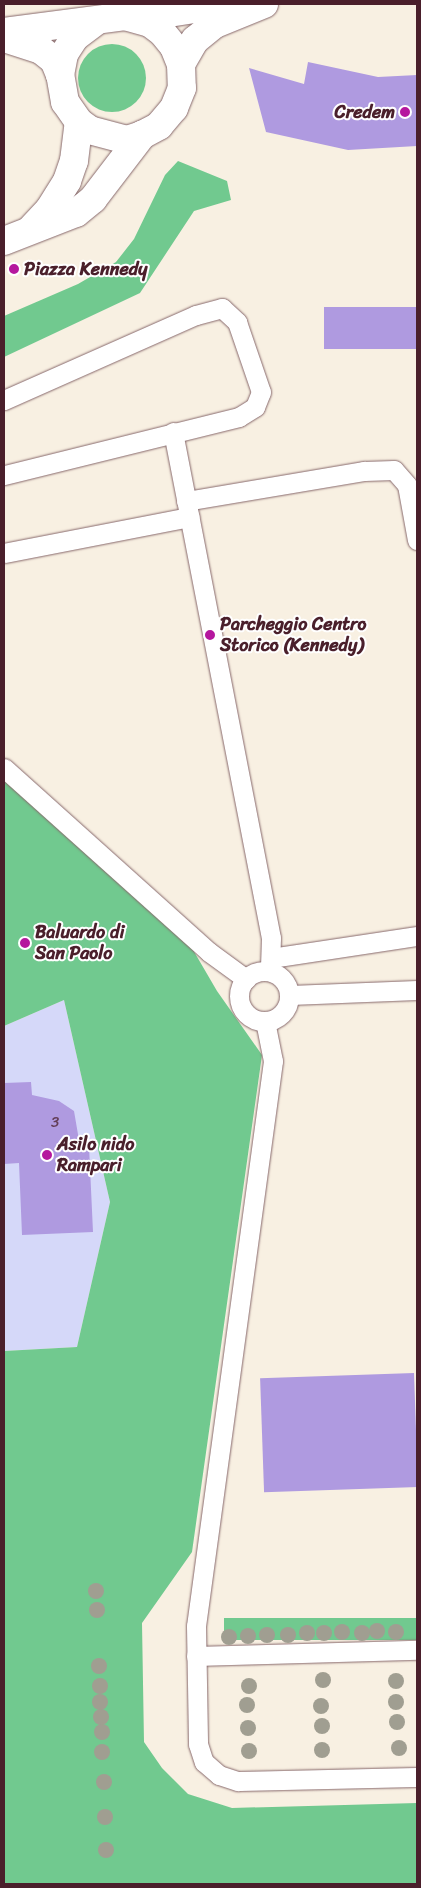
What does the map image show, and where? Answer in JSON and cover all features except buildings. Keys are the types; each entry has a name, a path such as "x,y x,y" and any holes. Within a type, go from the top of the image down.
{"street":[{"path":"4,32 95,22 125,16 137,18 224,4"},
{"path":"181,64 195,40 215,24 264,4"},
{"path":"4,38 41,50 54,60 60,75 65,102 79,122 110,138 127,140 159,126 174,108 182,88 181,64 174,47 162,32 137,18"},
{"path":"60,75 64,54 75,37 95,22"},
{"path":"30,230 49,210 67,181 74,161 79,122"},
{"path":"4,241 76,212 92,199 142,135"}],"lane":[{"path":"4,400 196,315 222,308 237,322 259,383 260,399 255,406 239,417 173,432 4,476"},
{"path":"173,432 270,930 270,965 286,983 290,995 285,1010 266,1022 257,1020 243,1009 240,989 246,978 270,965 417,936"},
{"path":"4,553 188,509 364,471 394,470 400,474 407,485 417,540"},
{"path":"4,768 209,952 246,978"},
{"path":"290,995 417,990"},
{"path":"266,1022 274,1061 196,1626 198,1744 204,1762 219,1775 238,1781 417,1777"},
{"path":"196,1656 417,1650"}],"shaded area":[{"path":"64,1000 110,1202 77,1347 4,1351 4,1026"}],"green space":[{"path":"112,44 125,47 136,54 143,65 146,78 143,91 136,102 125,109 112,112 99,109 88,102 81,91 78,78 81,65 88,54 99,47"},
{"path":"178,161 227,181 231,200 194,211 140,293 4,357 4,316 78,284 116,262 134,239 165,175"},
{"path":"4,780 189,943 217,991 262,1055 192,1552 142,1623 144,1742 162,1768 188,1794 232,1808 417,1803 417,1884 4,1884 4,1351 77,1347 110,1202 64,1000 4,1026"},
{"path":"224,1618 417,1618 417,1640 224,1640"}],"place":[{"name":"Credem","path":"405,112"},
{"name":"Piazza Kennedy","path":"14,269"},
{"name":"Parcheggio Centro Storico (Kennedy)","path":"210,635"},
{"name":"Baluardo di San Paolo","path":"25,943"},
{"name":"Asilo nido Rampari","path":"47,1155"}]}
